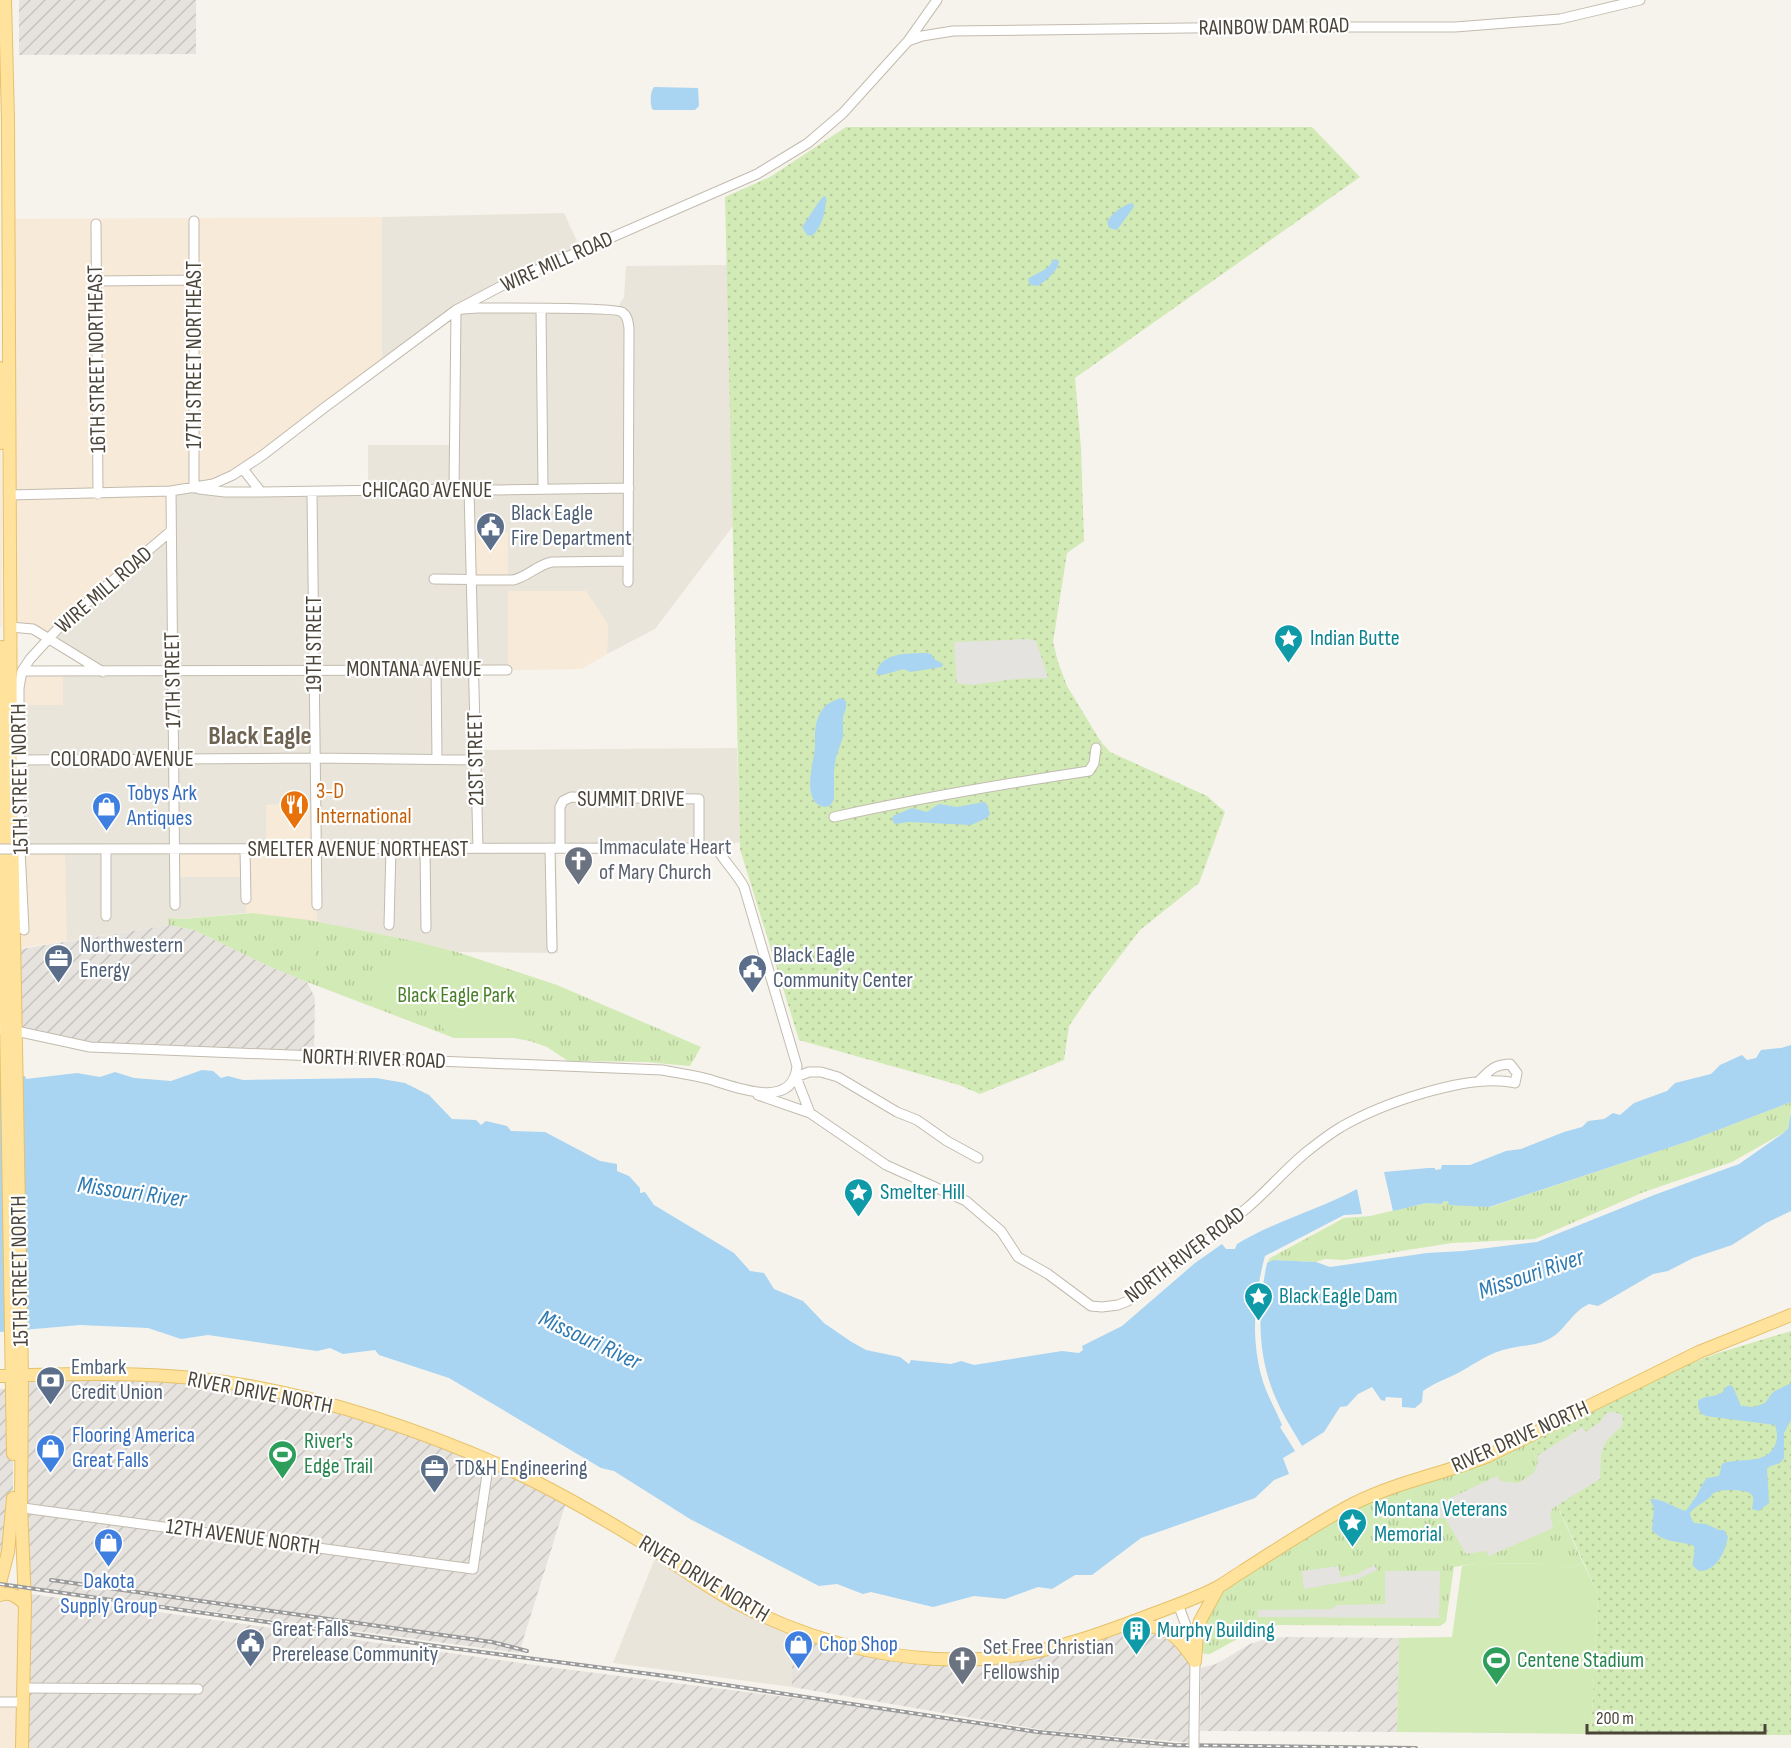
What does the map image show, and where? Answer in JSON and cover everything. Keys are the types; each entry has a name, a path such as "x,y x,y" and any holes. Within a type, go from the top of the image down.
{"main road":[{"path":"4,495 8,131 5,0"},
{"path":"0,368 4,495"},
{"name":"15TH STREET NORTH","path":"4,495 2,771 8,1030 12,1049 17,1356 12,1376 17,1506 25,1604 22,1748"},
{"name":"RIVER DRIVE NORTH","path":"12,1376 192,1378 255,1387 411,1429 547,1488 641,1542 737,1604 764,1617 819,1639 887,1654 917,1658 978,1659 1062,1645 1123,1626 1218,1588 1328,1518 1374,1494 1489,1455 1699,1352 1791,1315"},
{"name":"15TH STREET NORTH","path":"0,1583 17,1506"},
{"path":"1195,1661 1200,1621 1218,1588"},
{"path":"0,1595 13,1594 25,1604"},
{"path":"1123,1626 1150,1624 1161,1628 1183,1644 1195,1661"}],"street":[{"name":"WIRE MILL ROAD","path":"198,487 213,484 243,469 456,310 507,283 757,174 808,143 843,113 908,41 937,0"},
{"name":"RAINBOW DAM ROAD","path":"908,41 922,36 953,31 1455,27 1560,19 1640,0"},
{"name":"17TH STREET NORTHEAST","path":"194,221 198,487"},
{"name":"16TH STREET NORTHEAST","path":"96,224 98,494"},
{"path":"96,281 194,280"},
{"path":"454,489 456,310 476,308 617,309 627,318 629,328 628,582"},
{"path":"541,309 543,489"},
{"path":"243,469 261,492"},
{"path":"4,495 171,491 198,487"},
{"name":"CHICAGO AVENUE","path":"198,487 207,491 261,492 629,488"},
{"name":"21ST STREET","path":"469,489 477,848"},
{"name":"17TH STREET","path":"171,491 175,905"},
{"name":"19TH STREET","path":"312,492 316,905"},
{"name":"WIRE MILL ROAD","path":"4,622 33,629 50,638 63,623 171,531"},
{"path":"434,579 513,580 552,562 628,561"},
{"path":"50,638 104,672"},
{"name":"15TH STREET NORTH","path":"24,930 17,849 19,688 22,671 50,638"},
{"path":"436,669 437,759"},
{"name":"MONTANA AVENUE","path":"22,671 507,670"},
{"path":"834,818 970,789 1089,771 1094,763 1096,748"},
{"name":"COLORADO AVENUE","path":"19,760 315,758 476,760"},
{"name":"SUMMIT DRIVE","path":"555,848 560,807 563,801 571,797 699,799 699,848"},
{"path":"389,925 391,848"},
{"path":"425,848 426,927"},
{"path":"552,948 555,848"},
{"name":"SMELTER AVENUE NORTHEAST","path":"0,849 717,848 744,887 793,1050 797,1066 794,1081"},
{"path":"106,849 106,916"},
{"path":"245,849 246,899"},
{"name":"NORTH RIVER ROAD","path":"8,1030 90,1047 662,1070 708,1079 810,1113 886,1165 966,1201 1000,1231 1018,1257 1047,1274 1091,1306 1102,1308 1128,1301 1247,1208 1304,1154 1341,1127 1380,1109 1448,1087 1480,1080"},
{"name":"NORTH RIVER ROAD","path":"748,1091 764,1093 779,1091 809,1072 821,1072 838,1077 897,1112 917,1120 947,1141 978,1158"},
{"path":"794,1081 810,1113"},
{"name":"12TH AVENUE NORTH","path":"17,1506 474,1569 489,1461"},
{"path":"1179,1604 1195,1661 1194,1748"},
{"path":"23,1688 198,1689"},
{"path":"0,1702 22,1702"}],"shaded area":[{"path":"19,0 196,0 196,54 19,55"},
{"path":"564,213 581,250 458,309 617,309 624,297 626,266 727,265 733,526 655,629 607,654 608,624 507,670 475,670 476,750 737,748 740,842 717,848 556,848 558,953 457,952 317,922 316,804 266,805 267,849 246,877 246,913 169,918 169,925 67,941 66,924 20,849 19,705 63,705 63,672 102,672 50,638 171,491 368,488 368,445 454,445 456,311 382,365 382,217"},
{"path":"382,217 382,365 223,479 171,491 171,531 50,638 10,627 8,219"},
{"path":"0,368 2,495 2,627 0,627"},
{"path":"470,531 508,532 508,580 471,579"},
{"path":"508,591 586,591 608,624 607,654 582,669 508,670"},
{"path":"1030,639 1036,641 1048,678 1015,679 972,685 957,683 954,642"},
{"path":"22,671 63,672 63,705 19,705"},
{"path":"316,804 317,922 246,913 245,877 175,877 175,849 267,849 266,805"},
{"path":"15,849 65,849 67,941 21,948 16,938"},
{"path":"169,925 194,930 307,982 315,998 314,1056 90,1047 20,1031 21,949"},
{"path":"122,1375 255,1387 411,1429 567,1499 519,1653 24,1586 22,1376"},
{"path":"0,1389 13,1389 13,1507 0,1583"},
{"path":"1615,1412 1622,1415 1623,1422 1603,1448 1600,1479 1553,1508 1550,1513 1553,1528 1489,1556 1486,1551 1466,1554 1445,1518 1434,1520 1429,1508 1497,1476 1500,1481 1518,1483 1534,1473 1539,1459 1537,1456 1582,1427 1585,1432 1600,1422 1606,1413"},
{"path":"657,1553 792,1629 792,1687 613,1663"},
{"path":"1374,1565 1377,1570 1356,1580 1304,1589 1302,1571 1338,1566 1341,1577 1357,1574"},
{"path":"1385,1571 1440,1571 1439,1618 1258,1617 1258,1610 1332,1609 1337,1605 1385,1604"},
{"path":"0,1584 24,1586 21,1748 0,1748"},
{"path":"24,1593 556,1668 951,1718 1038,1732 1194,1748 21,1748"},
{"path":"1123,1626 1161,1628 1195,1661 1194,1743 1043,1730 792,1687 792,1629 887,1654 1005,1656"},
{"path":"1269,1638 1399,1638 1397,1732 1200,1731 1201,1668 1216,1664 1250,1644"}],"green space":[{"path":"846,127 1312,127 1360,177 1075,378 1081,448 1084,541 1067,553 1053,642 1058,662 1067,686 1101,742 1110,752 1207,796 1225,812 1199,883 1140,930 1090,995 1069,1026 1064,1060 980,1094 959,1085 799,1040 740,849 725,197 770,177"},
{"name":"Black Eagle Park","path":"252,913 309,920 457,952 557,985 701,1047 690,1066 645,1062 568,1061 547,1047 530,1041 513,1038 454,1038 307,982 194,930 169,925 168,918 182,919"},
{"path":"299,939 317,942 313,964 295,961"},
{"path":"416,950 433,950 450,956 439,1008 432,1012 372,999 381,973 386,967 398,958"},
{"path":"457,959 482,968 495,977 506,990 524,1024 517,1035 447,1033 441,1026"},
{"path":"1791,1102 1790,1121 1785,1132 1732,1162 1644,1192 1535,1239 1452,1243 1344,1260 1325,1259 1316,1262 1273,1260 1267,1263 1270,1258 1344,1218 1370,1216 1426,1203 1442,1204 1448,1201 1490,1207 1689,1141"},
{"path":"1791,1331 1791,1735 1591,1734 1598,1594 1529,1443 1688,1364"},
{"path":"1529,1443 1583,1563 1568,1569 1553,1564 1476,1563 1454,1567 1446,1622 1440,1626 1278,1625 1260,1628 1210,1654 1201,1652 1209,1610 1225,1588 1352,1510 1381,1495 1477,1467"},
{"name":"Centene Stadium","path":"1476,1563 1553,1564 1568,1569 1583,1563 1598,1594 1591,1734 1397,1732 1399,1638 1452,1637 1462,1566"}],"water":[{"path":"654,87 698,88 699,106 695,110 654,110 651,100"},
{"path":"824,196 826,197 825,207 821,224 812,236 807,235 802,227"},
{"path":"1132,203 1133,208 1117,230 1109,228 1107,222 1111,216"},
{"path":"1056,259 1059,261 1052,275 1038,286 1030,285 1029,278 1046,269"},
{"path":"928,653 943,664 942,667 910,672 904,669 882,675 876,674 888,658"},
{"path":"841,698 846,701 846,708 843,717 843,737 834,771 834,799 830,806 824,807 816,803 812,797 810,783 816,728 819,715 824,708 830,702"},
{"path":"984,802 990,814 987,818 971,825 909,822 895,824 892,820 893,816 912,808 927,812 939,804 957,807"},
{"path":"1791,1045 1791,1102 1689,1141 1489,1207 1449,1205 1448,1201 1442,1204 1426,1203 1393,1211 1384,1172 1428,1168 1435,1168 1435,1170 1441,1169 1442,1165 1470,1165 1582,1127 1588,1121 1604,1119 1613,1113 1620,1115 1634,1103 1667,1091 1675,1083 1711,1074 1720,1065 1742,1055 1747,1060 1756,1058 1761,1050"},
{"name":"Missouri River","path":"202,1070 213,1071 221,1078 228,1076 243,1080 376,1078 405,1083 429,1095 452,1119 476,1120 481,1125 486,1121 507,1126 511,1131 545,1132 600,1161 617,1164 617,1171 629,1176 640,1188 640,1193 645,1192 654,1205 734,1253 750,1271 764,1273 774,1289 803,1301 824,1323 850,1341 866,1350 900,1357 909,1364 911,1360 951,1364 961,1361 974,1365 1062,1351 1079,1353 1083,1350 1082,1346 1122,1326 1195,1263 1222,1244 1226,1249 1235,1249 1237,1244 1251,1236 1357,1189 1362,1214 1344,1215 1265,1256 1256,1307 1255,1341 1266,1390 1282,1425 1280,1427 1295,1451 1283,1458 1289,1474 1274,1480 1255,1498 1141,1538 1092,1575 1075,1575 1052,1589 1038,1587 1005,1599 974,1596 933,1607 871,1592 863,1594 837,1584 819,1586 690,1519 614,1471 601,1468 449,1378 379,1355 375,1350 343,1354 330,1348 317,1351 208,1335 181,1339 148,1328 80,1325 0,1332 0,1074 25,1076 26,1079 77,1073 100,1077 115,1072 134,1078 171,1081"},
{"name":"Missouri River","path":"1791,1113 1791,1211 1766,1223 1732,1245 1693,1258 1668,1271 1653,1274 1598,1306 1589,1304 1547,1340 1487,1356 1423,1391 1422,1402 1415,1408 1402,1407 1402,1398 1386,1397 1385,1401 1381,1400 1372,1387 1358,1394 1347,1406 1340,1407 1324,1432 1302,1446 1270,1385 1262,1351 1260,1316 1267,1263 1273,1260 1316,1262 1330,1267 1427,1253 1537,1242 1739,1164 1785,1132"},
{"path":"1791,1383 1791,1420 1784,1433 1784,1458 1780,1463 1767,1469 1769,1503 1759,1511 1752,1509 1753,1499 1750,1493 1724,1490 1713,1494 1690,1513 1694,1523 1724,1530 1728,1537 1719,1560 1711,1568 1699,1571 1693,1566 1694,1546 1667,1540 1652,1530 1654,1508 1650,1499 1659,1500 1686,1511 1707,1478 1719,1476 1722,1464 1762,1457 1775,1446 1777,1431 1775,1425 1706,1416 1699,1410 1698,1401 1720,1394 1730,1385 1741,1406 1754,1407 1765,1403 1773,1392"}],"railway":[{"path":"51,1580 492,1642 527,1651"},
{"path":"0,1584 673,1677 1038,1732 1174,1745 1416,1748"}],"place":[{"name":"Black Eagle Fire Department","path":"490,552"},
{"name":"Indian Butte","path":"1289,664"},
{"name":"3-D International","path":"295,830"},
{"name":"Tobys Ark Antiques","path":"106,832"},
{"name":"Immaculate Heart of Mary Church","path":"578,886"},
{"name":"Northwestern Energy","path":"59,984"},
{"name":"Black Eagle Community Center","path":"752,994"},
{"name":"Smelter Hill","path":"859,1218"},
{"name":"Black Eagle Dam","path":"1258,1322"},
{"name":"Embark Credit Union","path":"50,1406"},
{"name":"Flooring America Great Falls","path":"51,1474"},
{"name":"River's Edge Trail","path":"283,1480"},
{"name":"TD&H Engineering","path":"434,1494"},
{"name":"Montana Veterans Memorial","path":"1353,1548"},
{"name":"Dakota Supply Group","path":"109,1568"},
{"name":"Murphy Building","path":"1136,1656"},
{"name":"Great Falls Prerelease Community","path":"251,1668"},
{"name":"Chop Shop","path":"798,1670"},
{"name":"Set Free Christian Fellowship","path":"962,1686"},
{"name":"Centene Stadium","path":"1496,1686"}],"district":[{"name":"Black Eagle","path":"260,736"}]}
